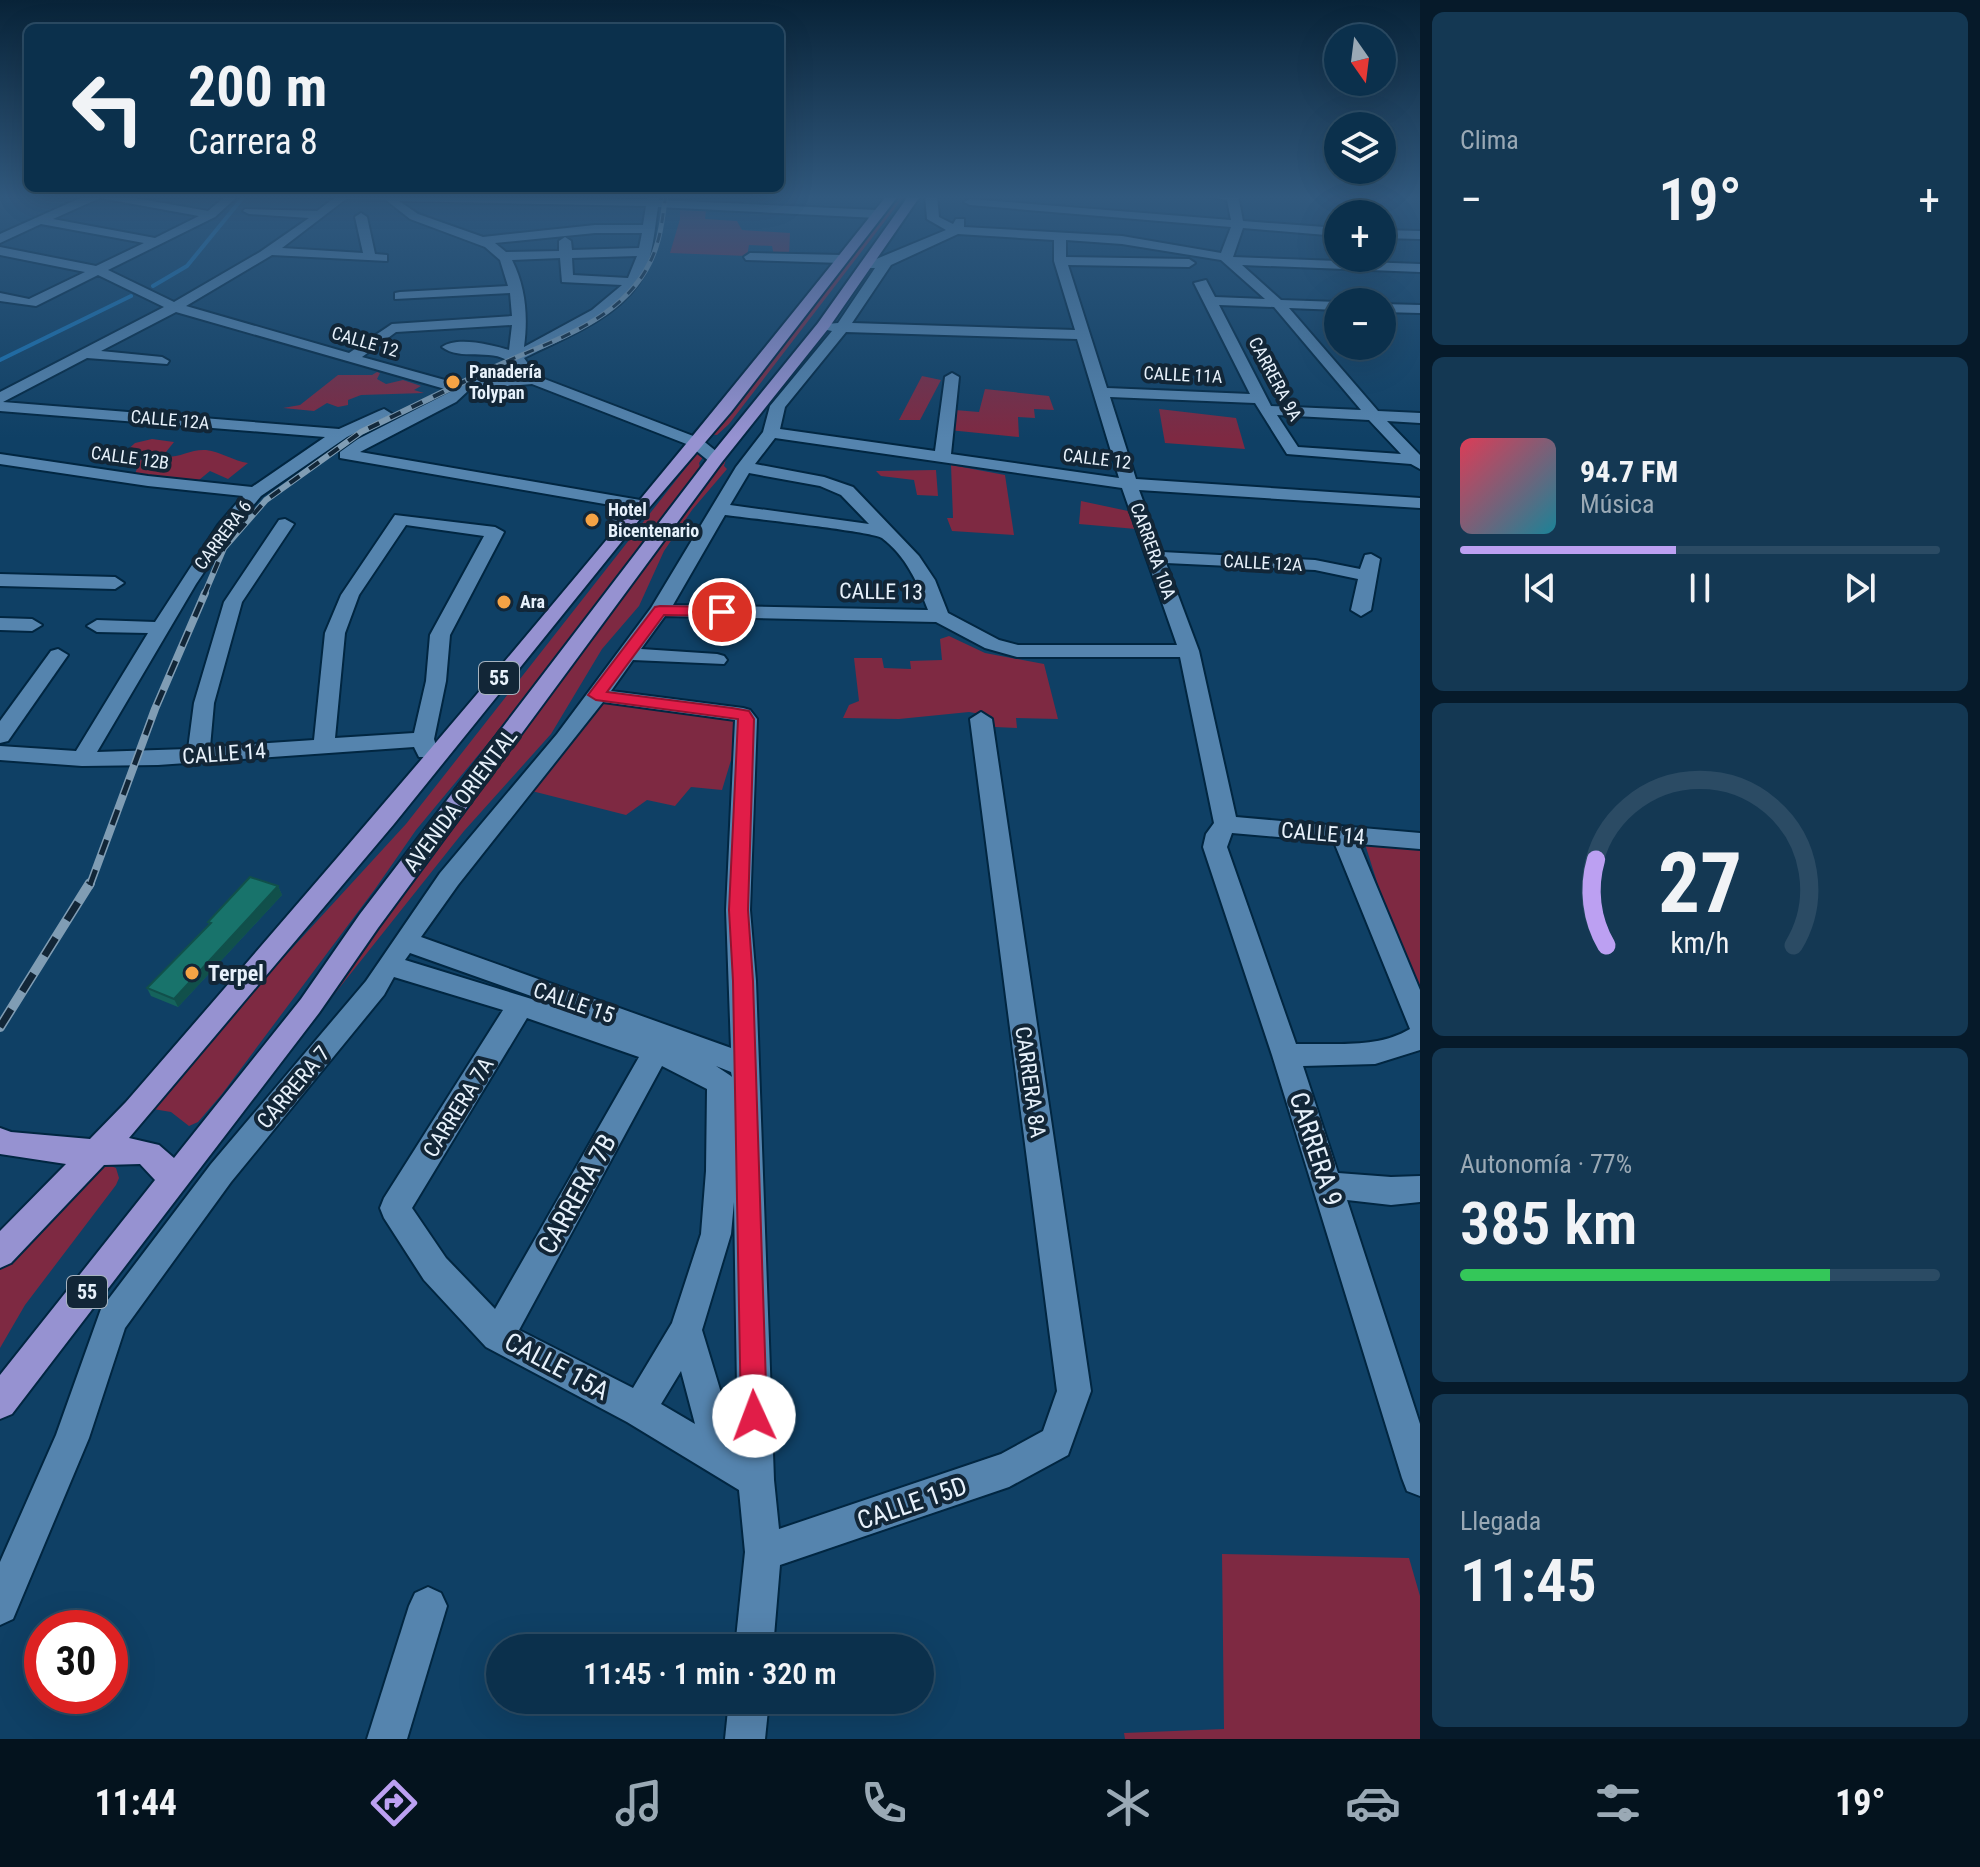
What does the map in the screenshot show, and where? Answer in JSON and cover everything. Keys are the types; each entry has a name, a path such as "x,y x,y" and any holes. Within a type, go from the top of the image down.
{"main road":[{"name":"AVENIDA ORIENTAL","path":"0,1253 156,1087 695,442 726,409 829,276"},
{"name":"AVENIDA ORIENTAL","path":"0,1402 310,1006 369,921 716,459 832,327 868,276"},
{"path":"0,1141 10,1145 96,1153 123,1148 146,1153 164,1164 173,1183"}],"street":[{"path":"0,297 31,303 88,276"},
{"name":"CALLE 12","path":"110,276 174,307 446,387"},
{"path":"0,398 174,307 226,276"},
{"path":"512,276 521,320 515,357"},
{"path":"567,276 567,279 633,282"},
{"path":"515,357 578,325 633,282 635,276"},
{"name":"CARRERA 10A","path":"1065,276 1129,484 1189,651 1226,824"},
{"path":"1247,276 1278,304 1373,415 1419,461"},
{"name":"CARRERA 9A","path":"1201,283 1264,404 1293,451 1419,461"},
{"path":"400,296 516,289"},
{"path":"0,306 15,300"},
{"path":"1211,301 1324,306"},
{"path":"1396,308 1420,309"},
{"path":"350,359 392,321 521,320"},
{"path":"832,327 1085,335"},
{"name":"AVENIDA ORIENTAL","path":"660,610 744,467 771,433 778,406 832,327"},
{"path":"449,347 491,349 515,357 534,379 695,442 716,459"},
{"path":"82,353 162,361"},
{"path":"942,459 952,377"},
{"name":"CARRERA 6","path":"82,759 159,628 224,529 255,492 341,434 446,387 534,379"},
{"path":"446,387 463,390 364,442 346,455 634,504 617,524 625,526"},
{"name":"CALLE 11A","path":"1101,392 1420,418"},
{"name":"CALLE 12A","path":"0,406 341,434"},
{"name":"CALLE 12","path":"771,433 1129,484 1420,503"},
{"name":"CALLE 12B","path":"0,459 148,481 255,492"},
{"path":"744,467 841,487 888,532 926,580 940,616"},
{"path":"719,509 888,532"},
{"path":"324,745 335,633 350,595 401,519 495,532 440,635 436,681 423,739 430,762"},
{"path":"198,756 204,703 233,602 285,524"},
{"name":"CALLE 12A","path":"1157,557 1370,567 1361,610"},
{"path":"0,580 115,583"},
{"name":"CALLE 13","path":"660,610 940,616 992,644 1017,651 1189,651"},
{"name":"CARRERA 7","path":"0,1606 72,1438 112,1320 172,1236 375,988 404,941 473,848 565,739 660,610"},
{"path":"0,624 32,625"},
{"path":"97,626 159,628"},
{"path":"0,736 58,655 30,654"},
{"path":"628,654 717,660"},
{"path":"596,695 732,713 743,715 746,719 738,910 743,981 730,1071 723,1091 720,1214 686,1330 639,1410"},
{"name":"CARRERA 8A","path":"981,719 1074,1391 1056,1443"},
{"name":"CALLE 14","path":"0,753 82,759 198,756 423,739"},
{"name":"CALLE 14","path":"1226,824 1420,841"},
{"name":"CARRERA 9","path":"1226,824 1218,834 1215,847 1286,1055 1420,1478"},
{"path":"1343,834 1420,1022"},
{"name":"CALLE 15","path":"404,941 668,1034 730,1071"},
{"name":"CALLE 15","path":"388,965 521,1005 655,1053 730,1071"},
{"name":"CARRERA 7A","path":"395,1208 521,1005"},
{"path":"1286,1055 1377,1052 1402,1047 1420,1036"},
{"name":"CARRERA 7B","path":"498,1336 655,1053"},
{"path":"730,1071 763,1552 755,1634"},
{"path":"172,1236 173,1183"},
{"path":"1327,1185 1391,1191 1420,1189"},
{"name":"CALLE 15A","path":"395,1208 435,1269 498,1336 639,1410 756,1480"},
{"path":"686,1330 722,1459"},
{"name":"CALLE 15D","path":"763,1552 1009,1469 1056,1443"},
{"path":"387,1739 428,1606"},
{"path":"745,1739 748,1714"}],"shaded area":[{"path":"832,276 843,276 729,424 717,435 708,434"},
{"path":"380,373 377,379 386,384 403,380 421,386 414,390 424,393 361,395 348,400 348,405 338,407 327,403 314,411 283,408 300,405 338,375 372,375"},
{"path":"922,376 941,380 920,420 899,420"},
{"path":"985,389 1049,396 1054,410 1034,409 1035,418 1018,417 1019,437 949,430 955,410 979,412"},
{"path":"1159,409 1236,418 1245,449 1165,443"},
{"path":"152,439 174,442 162,457 206,450 248,463 228,479 210,471 199,480 134,476 141,459 123,454 135,443"},
{"path":"699,451 706,453 699,463 700,468 499,730 416,830 222,1094 198,1122 189,1126 171,1112 153,1109 151,1104 163,1089 406,824"},
{"path":"722,454 727,469 692,510 664,551 639,606 602,649 551,734 464,831 212,1148"},
{"path":"951,465 1005,475 1014,535 952,531 947,518 953,518"},
{"path":"936,470 938,496 917,495 914,480 881,476 876,471"},
{"path":"1081,501 1128,511 1136,529 1079,524"},
{"path":"949,636 985,653 1044,664 1058,719 1016,718 1017,728 995,727 992,716 969,712 899,719 843,718 849,705 859,701 854,658 882,658 884,668 911,669 910,661 942,660 940,639"},
{"path":"596,698 744,717 722,790 691,787 675,806 647,800 626,815 524,789"},
{"path":"1365,844 1420,848 1420,1018"},
{"path":"104,1163 116,1168 119,1178 116,1185 25,1305 0,1348 0,1269 93,1168"},
{"path":"1222,1554 1409,1558 1420,1596 1420,1739 1125,1739 1124,1733 1224,1729"}],"building":[{"path":"250,877 278,886 174,999 147,988 211,923 208,922"}],"waterway":[{"path":"153,286 170,276"},
{"path":"0,360 131,296"}],"railway":[{"path":"488,370 588,324 630,292 642,276"},
{"path":"204,595 224,548 266,500 361,432 492,368"},
{"path":"90,885 155,709 205,593"},
{"path":"0,1027 90,883"}],"place":[{"name":"Panadería Tolypan","path":"453,382"},
{"name":"Hotel Bicentenario","path":"592,520"},
{"name":"Ara","path":"504,602"},
{"name":"Terpel","path":"192,973"}],"route":[{"path":"722,612 660,610 596,695 732,713 743,715 746,719 738,910 743,981 754,1416"}]}
